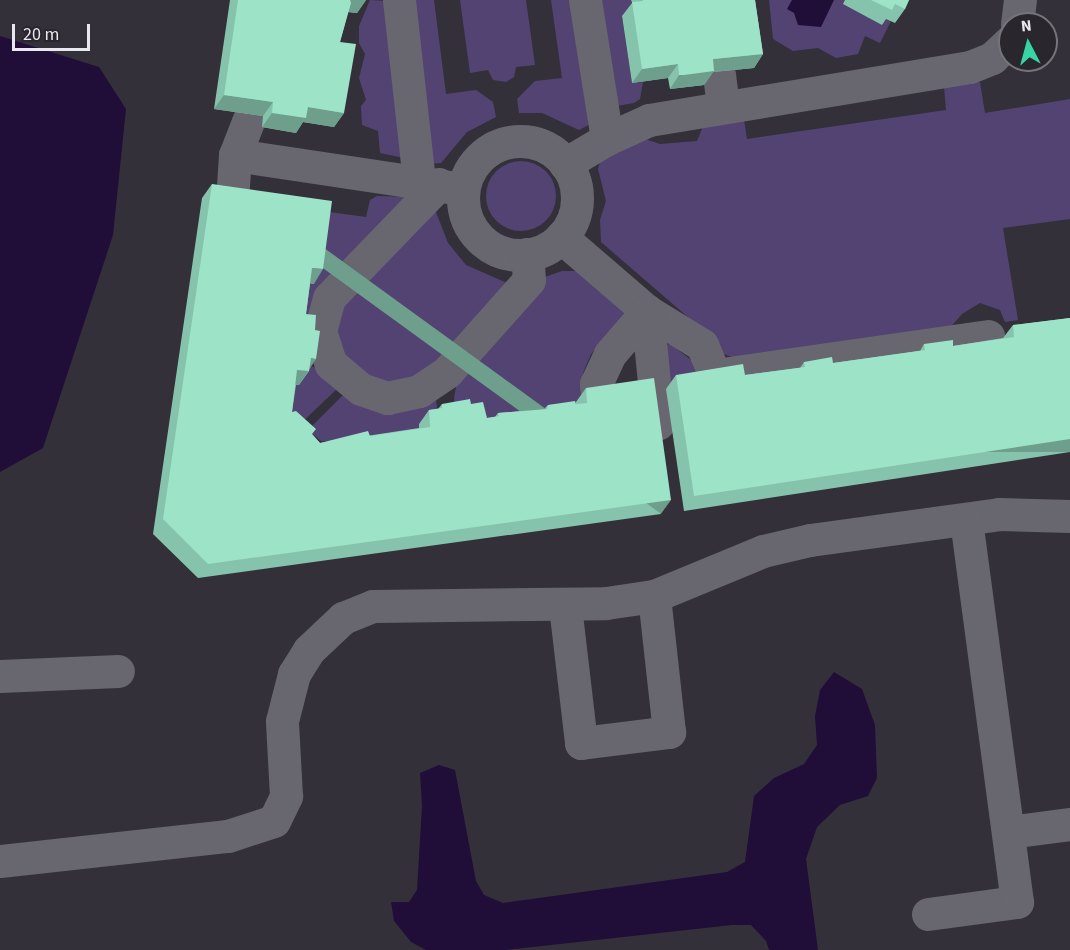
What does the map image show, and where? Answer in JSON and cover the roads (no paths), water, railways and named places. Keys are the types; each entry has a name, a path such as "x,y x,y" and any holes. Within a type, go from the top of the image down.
{"street":[{"path":"399,0 440,186 485,243 512,254 527,254 551,246 561,237 576,205 573,177 566,164 541,146 511,142 483,155 470,171 440,186 329,298 320,332 331,364 361,389 387,398 419,392 447,372 529,280 527,254"},
{"path":"585,0 607,139"},
{"path":"566,164 607,139 649,120 970,67 992,58 998,53"},
{"path":"719,74 723,106"},
{"path":"232,201 235,155 251,114"},
{"path":"235,155 440,186"},
{"path":"561,237 646,312 702,345 715,375 988,336"},
{"path":"598,399 596,384 610,354 646,312"},
{"path":"646,312 659,427"},
{"path":"0,861 228,836 274,821 286,796 284,702 294,674 309,650 343,618 373,606 416,604 565,606 654,596 763,551 810,540 1028,513 1070,516"},
{"path":"928,914 1017,902 966,519"},
{"path":"565,606 581,743 669,732 654,596"},
{"path":"0,676 118,671"},
{"path":"1009,832 1070,824"}]}
